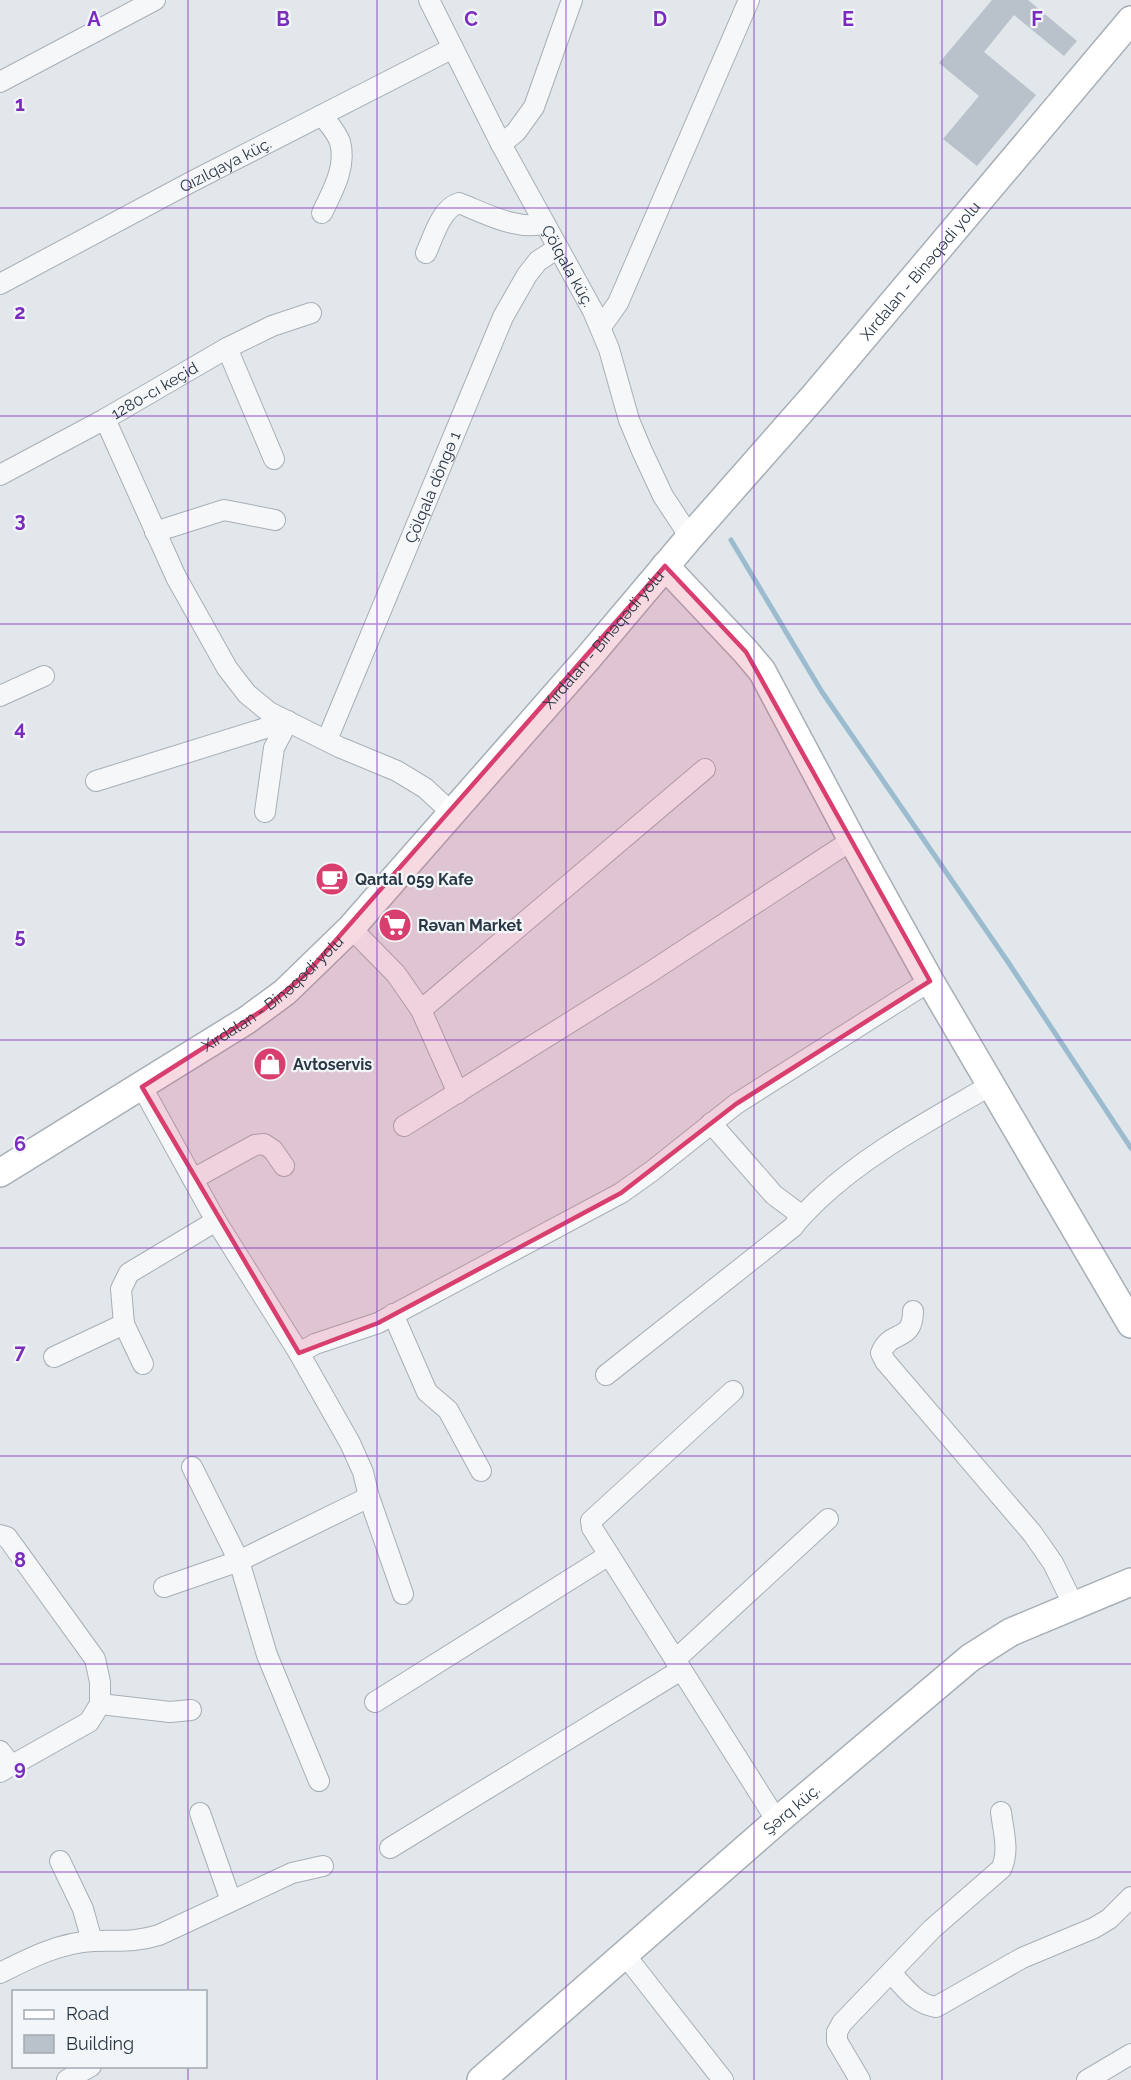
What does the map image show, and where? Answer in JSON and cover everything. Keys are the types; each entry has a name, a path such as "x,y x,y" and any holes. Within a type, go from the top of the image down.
{"street":[{"path":"0,82 155,0"},
{"name":"Çölqala küç.","path":"429,0 501,144 601,327 629,420 663,496 690,537"},
{"path":"501,144 516,132 534,107 572,0"},
{"path":"601,327 618,303 749,0"},
{"name":"Xırdalan - Binəqədi yolu","path":"0,1173 263,1010 307,973 351,928 588,658 690,537 815,395 1131,20"},
{"name":"Qızılqaya küç.","path":"0,284 193,181 453,48"},
{"path":"322,115 339,140 342,156 338,177 322,213"},
{"path":"426,253 446,212 452,205 459,203 513,224 530,227 545,224"},
{"name":"Çölqala döngə 1","path":"327,740 503,317 532,268 538,261 558,248"},
{"name":"1280-cı keçid","path":"0,475 105,419 227,348 272,326 311,313"},
{"path":"227,348 273,459"},
{"path":"105,419 176,577 227,668 247,694 269,712 397,771 425,788 451,812"},
{"path":"155,532 224,510 275,520"},
{"path":"665,566 762,671 930,981 1131,1324"},
{"path":"0,696 44,676"},
{"path":"96,781 288,721"},
{"path":"264,812 274,748 288,721"},
{"path":"421,1010 705,769"},
{"path":"404,1126 649,973 852,840"},
{"path":"351,928 396,974 421,1010 458,1093"},
{"path":"299,1353 315,1344 364,1329 621,1193 652,1172 736,1104 930,981"},
{"path":"606,1375 775,1243 793,1227 801,1215 855,1167 991,1085"},
{"path":"142,1087 216,1221 299,1353 350,1443 363,1472 369,1497 403,1594"},
{"path":"711,1123 774,1194 801,1215"},
{"path":"193,1179 255,1145 264,1144 273,1150 284,1166"},
{"path":"142,1364 124,1324 121,1289 129,1273 216,1221"},
{"path":"913,1311 913,1325 908,1331 885,1344 881,1353 885,1361 1032,1533 1053,1563 1074,1606"},
{"path":"393,1314 427,1392 448,1410 481,1472"},
{"path":"54,1357 124,1324"},
{"path":"734,1391 591,1521 592,1528 777,1821"},
{"path":"192,1467 239,1560 267,1655 319,1781"},
{"path":"164,1587 239,1560 369,1497"},
{"path":"390,1848 678,1665 828,1519"},
{"path":"0,1534 7,1537 95,1659 100,1682 100,1704 89,1722 4,1763"},
{"path":"375,1702 609,1555"},
{"name":"Şərq küç.","path":"481,2080 777,1821 970,1658 1011,1632 1131,1582"},
{"path":"100,1704 170,1712 191,1710"},
{"path":"860,2080 837,2041 837,2032 842,2023 932,1929 1001,1869 1006,1851 1000,1812"},
{"path":"200,1813 231,1901"},
{"path":"60,1861 83,1909 92,1941"},
{"path":"0,1973 39,1953 66,1945 92,1941 138,1941 159,1935 292,1873 323,1866"},
{"path":"891,1973 916,2000 924,2005 936,2007 1022,1958 1094,1928 1109,1919 1131,1897"},
{"path":"625,1955 723,2080"},
{"path":"1087,2080 1131,2054"},
{"path":"67,2080 89,2068"}],"highlighted area":[{"path":"665,566 746,652 930,981 736,1104 621,1193 378,1323 299,1353 142,1087 263,1010 307,973"}],"building":[{"path":"992,0 1028,0 1077,41 1064,56 1014,15 984,52 1036,95 977,166 943,139 979,96 939,63"}],"waterway":[{"path":"731,540 822,692 1008,962 1131,1148"}],"place":[{"name":"Qartal 059 Kafe","path":"332,879"},
{"name":"Rəvan Market","path":"395,925"},
{"name":"Avtoservis","path":"270,1064"}]}
